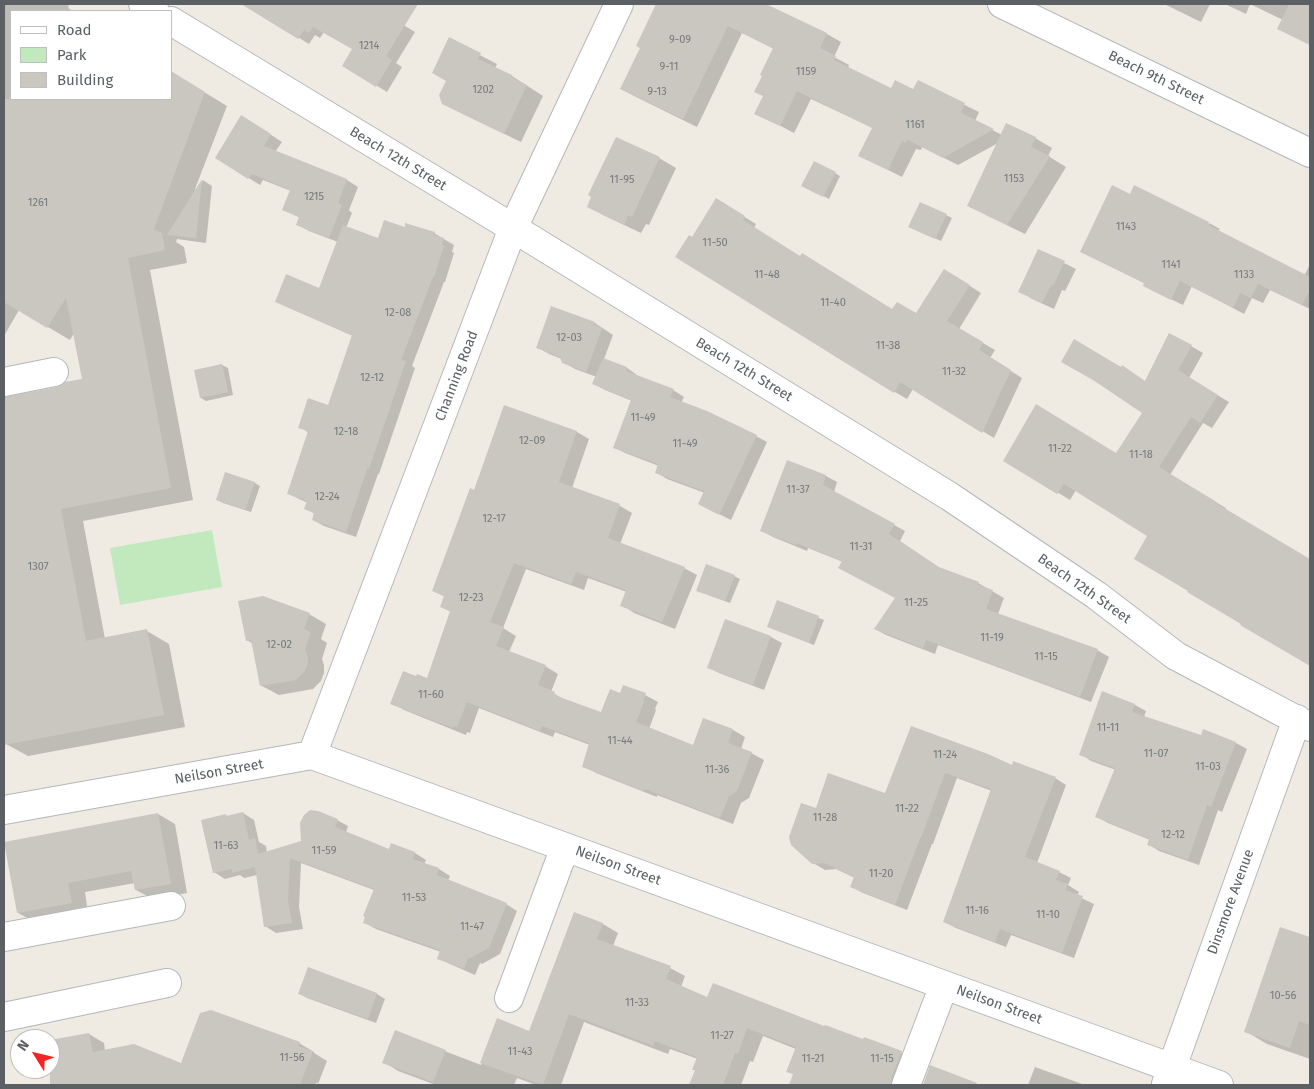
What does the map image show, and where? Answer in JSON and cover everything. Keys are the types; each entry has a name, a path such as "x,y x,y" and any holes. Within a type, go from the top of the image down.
{"street":[{"name":"Channing Road","path":"312,755 513,228 619,4"},
{"name":"Beach 9th Street","path":"1002,4 1310,153"},
{"name":"Beach 12th Street","path":"172,22 513,228 949,496 1096,595 1176,656 1304,723"},
{"path":"4,382 54,372"},
{"name":"Dinsmore Avenue","path":"1169,1077 1304,723"},
{"name":"Neilson Street","path":"4,810 312,755 944,985 1169,1077 1219,1085"},
{"path":"509,998 565,847"},
{"path":"4,937 171,906"},
{"path":"4,1017 167,983"},
{"path":"906,1085 944,985"}],"green space":[{"path":"212,530 222,587 120,605 110,548"}],"building":[{"path":"241,4 418,4 386,56 392,60 376,87 342,66 352,49 313,27 309,33 304,30 298,39"},
{"path":"656,4 766,4 827,33 820,48 836,56 834,60 891,88 895,80 913,89 918,80 965,103 961,113 994,129 943,158 908,140 906,143 902,141 888,170 858,156 872,128 797,91 780,126 754,114 763,96 754,92 773,48 728,26 683,119 620,89 640,48 636,46"},
{"path":"1289,4 1310,4 1310,45 1277,29"},
{"path":"449,37 481,53 478,59 512,75 511,77 527,85 504,134 442,104 439,95 446,81 432,73"},
{"path":"172,72 205,92 154,229 162,233 165,250 128,258 171,488 61,509 86,641 147,629 164,715 4,745 4,397 57,387 65,382 82,379 66,298 47,328 4,302 4,99 172,100"},
{"path":"241,115 271,134 264,146 347,179 338,203 342,205 329,238 296,225 299,217 282,210 290,190 252,174 248,179 215,158"},
{"path":"1006,123 1036,137 1031,147 1050,156 1007,225 967,206"},
{"path":"616,137 660,157 632,217 628,215 624,225 587,207 591,197 588,195"},
{"path":"814,161 836,172 823,197 801,186"},
{"path":"202,179 196,238 167,235"},
{"path":"1112,185 1130,194 1134,185 1209,222 1208,224 1212,227 1310,277 1310,290 1302,305 1258,284 1251,298 1240,293 1233,308 1180,281 1171,300 1143,286 1144,283 1080,252"},
{"path":"716,198 745,216 743,220 800,256 802,253 892,309 897,302 916,313 944,269 970,285 947,321 983,342 979,350 1011,370 982,433 900,382 894,393 675,257 689,235 692,237"},
{"path":"920,202 947,214 935,239 908,227"},
{"path":"384,220 405,227 405,223 435,232 434,235 444,238 442,245 444,246 434,277 401,360 406,361 346,532 312,520 314,513 304,509 307,501 287,494 308,431 298,428 308,398 328,405 352,335 275,302 286,274 319,288 343,225 378,238"},
{"path":"1038,249 1065,261 1042,303 1018,292"},
{"path":"551,306 595,322 594,325 602,328 586,372 562,363 560,357 536,348"},
{"path":"1169,333 1192,345 1178,370 1218,395 1200,423 1191,417 1159,467 1310,559 1310,666 1134,559 1147,536 1064,484 1057,494 1003,461 1036,404 1116,453 1142,413 1093,380 1061,362 1074,339 1121,367 1122,365 1145,381"},
{"path":"603,358 627,367 626,371 674,389 670,397 707,411 757,435 719,515 698,504 704,491 655,473 658,464 613,448 631,400 592,384"},
{"path":"222,364 228,392 200,398 194,370"},
{"path":"504,405 577,431 559,482 620,504 608,538 685,567 662,622 620,606 626,590 576,572 571,584 514,563 490,622 504,627 496,646 546,665 538,685 555,692 554,695 601,712 610,689 620,693 623,685 646,693 636,722 693,745 703,718 733,729 728,743 752,752 737,791 729,796 720,818 582,767 589,743 542,726 540,731 467,702 457,727 454,726 453,728 390,704 403,671 427,678 450,611 440,607 444,596 432,591 470,488 474,490"},
{"path":"787,460 826,475 823,485 895,524 889,534 939,567 979,582 978,585 993,590 986,609 1098,649 1080,697 926,640 923,648 874,629 895,598 838,568 842,561 760,531"},
{"path":"225,472 255,482 245,510 216,500"},
{"path":"706,564 735,575 725,601 696,591"},
{"path":"263,596 310,613 304,629 311,632 305,649 308,663 305,671 296,680 260,686 251,640 246,641 238,601"},
{"path":"777,600 819,616 809,643 767,627"},
{"path":"725,619 771,636 753,685 707,668"},
{"path":"1102,691 1135,704 1132,712 1201,735 1203,729 1236,742 1211,807 1207,805 1188,860 1147,845 1149,839 1095,817 1115,768 1079,755"},
{"path":"911,726 988,754 1012,765 1013,761 1056,777 1025,857 1060,871 1056,880 1068,884 1065,890 1083,896 1062,953 1000,929 995,942 943,922 991,789 945,773 895,905 850,887 854,877 824,863 812,864 791,845 789,837 801,803 816,808 828,773 885,793"},
{"path":"310,810 338,819 335,827 389,849 391,843 415,852 413,859 439,868 437,875 507,903 489,948 468,958 464,969 437,959 440,950 363,923 365,917 363,916 374,889 290,858 288,900 292,923 264,927 255,867 232,873 232,869 213,873 201,820 243,812 249,840 255,838 258,854 301,841 300,823 304,815"},
{"path":"158,813 171,884 135,890 131,871 68,883 72,903 17,913 4,842"},
{"path":"574,912 603,923 597,939 671,966 666,979 707,997 713,983 824,1026 863,1039 864,1037 902,1051 891,1079 891,1085 789,1085 793,1074 786,1072 796,1047 747,1028 738,1054 735,1053 723,1085 689,1085 695,1070 692,1070 697,1057 655,1041 653,1046 569,1014 543,1085 480,1063 497,1018 529,1031"},
{"path":"1280,927 1310,937 1310,1025 1299,1021 1290,1048 1244,1032"},
{"path":"308,967 377,993 368,1019 298,994"},
{"path":"211,1010 300,1042 298,1046 313,1051 300,1085 50,1085 50,1079 60,1079 60,1038 89,1033 93,1052 134,1044 181,1063 200,1013"},
{"path":"395,1030 446,1050 433,1082 382,1063"},
{"path":"930,1065 977,1083 976,1085 923,1085"}]}
